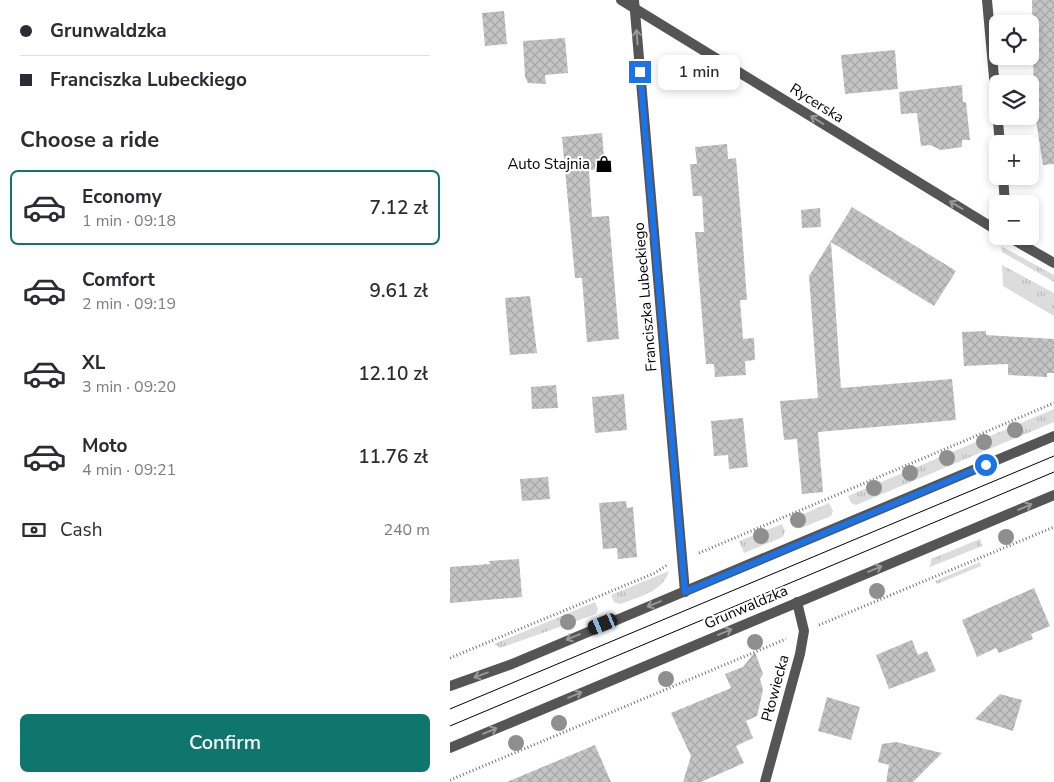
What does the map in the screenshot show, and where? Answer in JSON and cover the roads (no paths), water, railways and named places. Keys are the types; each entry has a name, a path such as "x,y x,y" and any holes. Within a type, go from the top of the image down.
{"street":[{"name":"Rycerska","path":"622,0 635,4 989,224"},
{"path":"987,0 999,135"},
{"name":"Franciszka Lubeckiego","path":"635,4 685,592"},
{"path":"1022,245 1054,263"},
{"path":"450,686 512,664 1054,436"},
{"name":"Grunwaldzka","path":"450,748 1054,495"},
{"name":"Płowiecka","path":"765,782 800,654 804,631 797,602"}],"tram line":[{"path":"450,709 1054,456"},
{"path":"450,726 1054,472"}],"place":[{"name":"Auto Stajnia","path":"604,164"}]}
